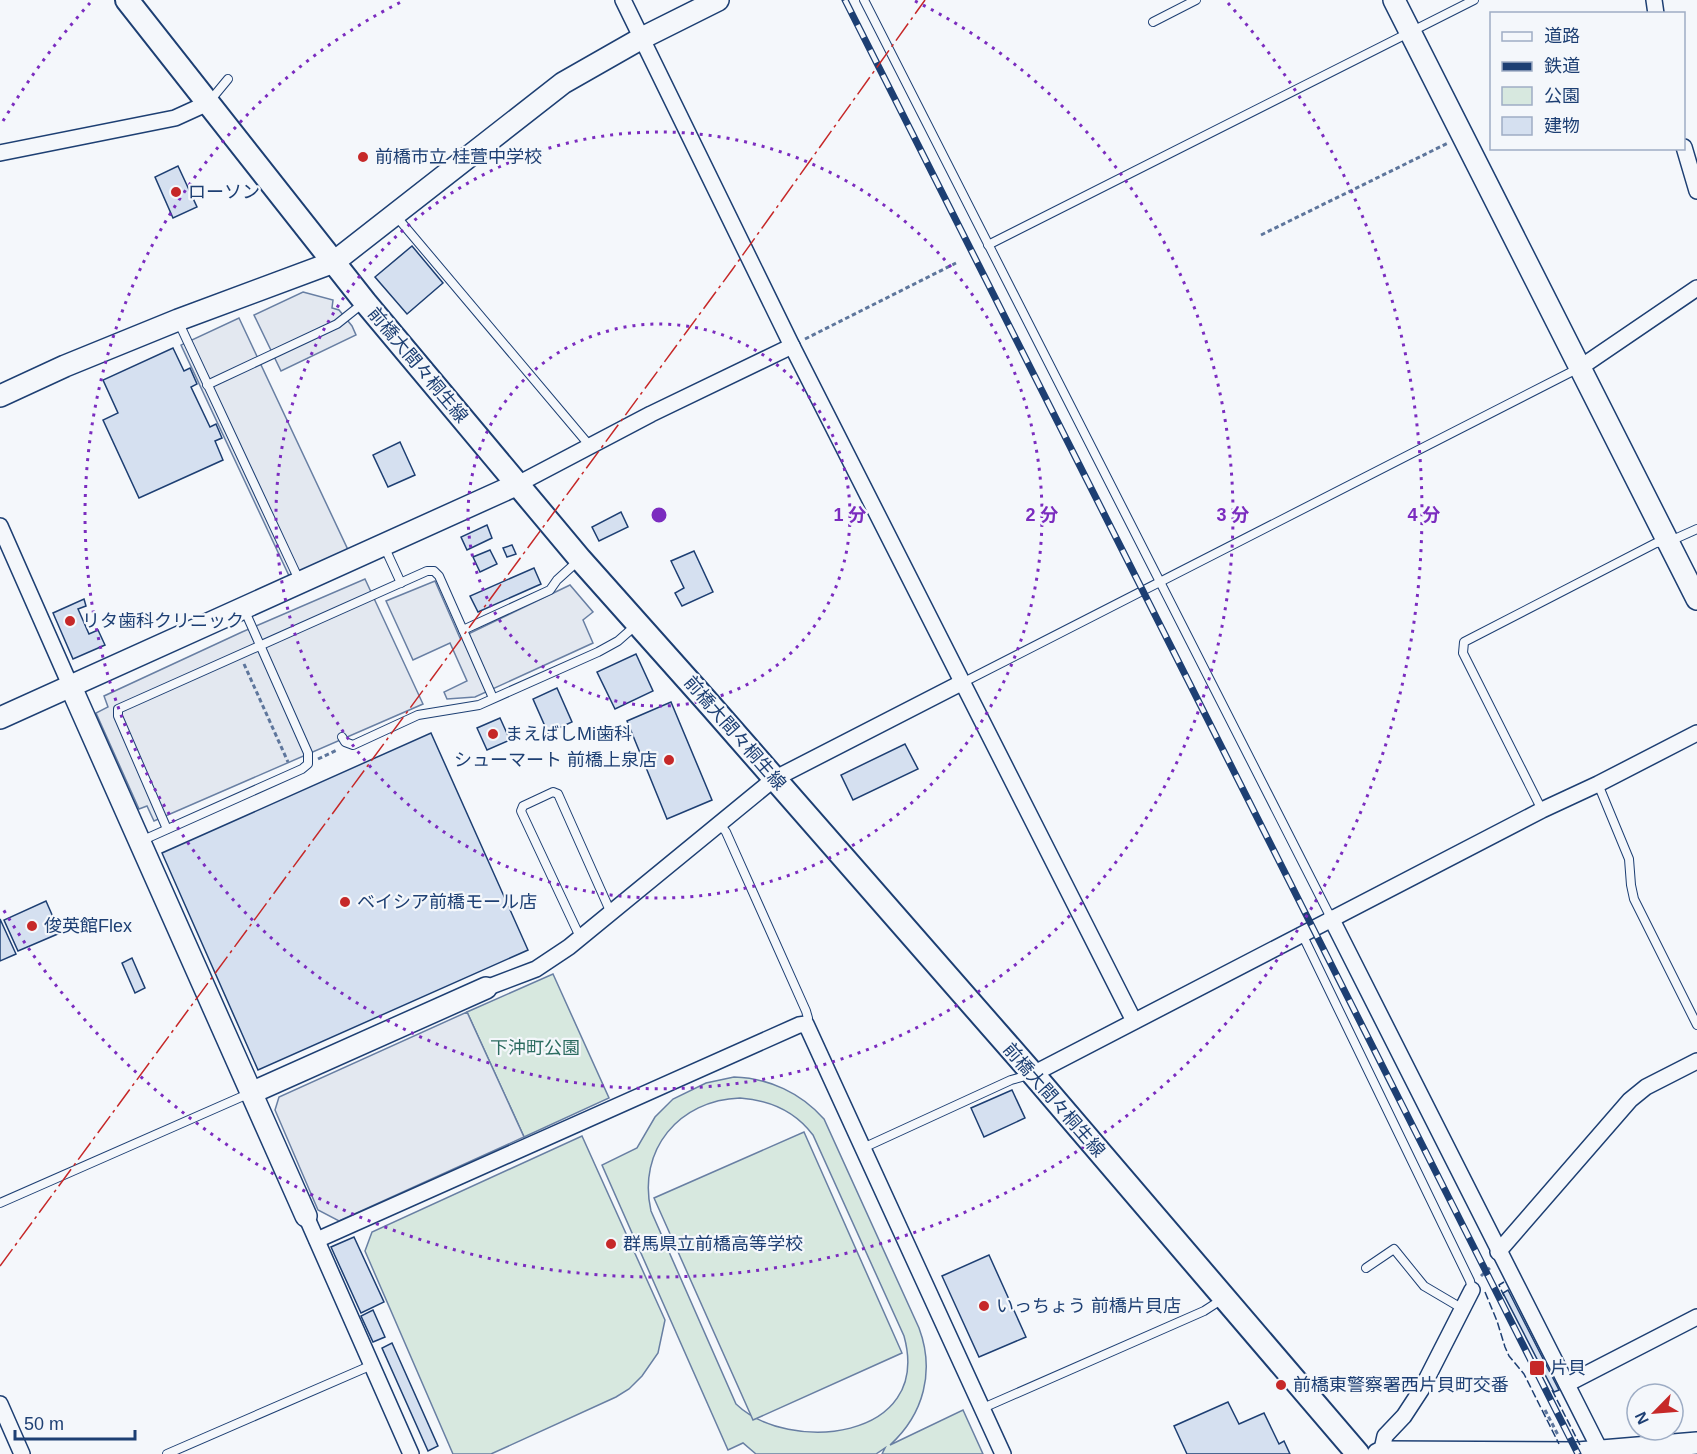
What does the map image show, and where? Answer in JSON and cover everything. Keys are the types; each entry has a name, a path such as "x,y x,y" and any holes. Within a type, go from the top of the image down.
{"main road":[{"name":"前橋大間々桐生線","path":"127,0 364,302 580,559 639,623 1033,1074 1358,1454"}],"street":[{"path":"623,0 792,346 1134,1021"},
{"path":"0,396 65,366 178,320 334,262 563,83 642,38 718,0"},
{"path":"1394,0 1697,599"},
{"path":"0,153 175,118 208,103"},
{"path":"1684,150 1697,191"},
{"path":"1581,367 1697,288"},
{"path":"1,717 301,584 518,484 651,414 792,346"},
{"path":"0,526 411,1454"},
{"path":"251,1093 547,963 774,779 961,683"},
{"path":"1033,1074 1330,918 1697,733"},
{"path":"1330,918 1601,1452"},
{"path":"316,1240 799,1024 806,1024 1003,1454"},
{"path":"1500,1255 1630,1100 1647,1087 1697,1061"},
{"path":"1472,1290 1413,1404 1385,1436 1381,1453 1566,1453 1675,1450 1697,1443"},
{"path":"1567,1384 1697,1317"},
{"path":"0,1404 22,1454"}],"lane":[{"path":"864,0 1330,918"},
{"path":"1153,22 1196,0"},
{"path":"988,245 1474,0"},
{"path":"208,103 228,79"},
{"path":"395,214 590,446"},
{"path":"207,385 337,324 364,302"},
{"path":"178,320 301,584"},
{"path":"961,683 1581,367"},
{"path":"1542,810 1463,652 1464,642 1656,543 1668,542 1697,529"},
{"path":"384,546 401,583"},
{"path":"464,630 550,590 557,580 580,559"},
{"path":"167,829 118,716 118,709 428,570 434,571 442,582 494,698"},
{"path":"140,841 293,773 308,764 308,753 244,609"},
{"path":"342,737 345,742 352,745 418,715 472,707 598,652 618,641 639,623"},
{"path":"1598,784 1629,859 1634,899 1697,1025"},
{"path":"580,938 521,811 524,806 553,792 558,794 611,913"},
{"path":"719,823 726,832 806,1011 808,1018 806,1024"},
{"path":"1302,933 1470,1281 1472,1290"},
{"path":"863,1148 1011,1080 1033,1074"},
{"path":"0,1203 251,1093"},
{"path":"1366,1268 1394,1249 1424,1286 1463,1310"},
{"path":"983,1408 1204,1311 1224,1299"},
{"path":"167,1454 372,1364"}],"path":[{"path":"1262,235 1463,135"},
{"path":"792,346 956,263"},
{"path":"240,655 293,773"},
{"path":"308,764 349,745"},
{"path":"1472,1290 1479,1277 1500,1255"},
{"path":"1545,1410 1566,1453"}],"green space":[{"name":"下沖町公園","path":"553,974 609,1098 524,1137 467,1012"},
{"path":"734,1077 760,1080 795,1095 824,1119 919,1328 924,1344 926,1376 918,1406 902,1433 890,1445 963,1410 983,1454 882,1454 885,1448 876,1454 756,1454 743,1443 728,1450 602,1165 637,1148 655,1117 673,1099 706,1083","holes":["751,1099 771,1104 790,1113 813,1135 904,1336 907,1371 897,1398 877,1417 850,1428 820,1432 788,1429 759,1420 736,1404 651,1211 648,1189 650,1168 667,1132 698,1108 718,1101"]},
{"path":"804,1132 902,1353 753,1420 654,1198"},
{"path":"582,1136 665,1320 658,1353 642,1376 629,1389 616,1397 491,1454 453,1454 365,1251 372,1232"}],"shaded area":[{"path":"303,292 333,300 332,308 339,310 356,335 281,371 254,315"},
{"path":"239,318 349,552 291,580 181,345"},
{"path":"365,579 423,704 154,821 147,806 139,809 96,713 108,707 104,696 242,632"},
{"path":"435,581 460,638 570,585 593,612 583,620 593,643 475,697 447,699 444,692 467,681 450,643 413,660 386,601"},
{"path":"467,1012 524,1137 339,1221 318,1210 275,1110 279,1097"}],"building":[{"name":"ローソン","path":"178,166 197,207 173,218 155,177"},
{"path":"412,246 443,283 407,314 375,277"},
{"path":"173,348 184,371 190,368 197,384 191,387 210,427 216,424 222,438 215,441 223,460 139,498 103,420 118,413 103,380"},
{"path":"400,442 415,475 388,487 373,455"},
{"path":"621,512 628,527 599,541 592,527"},
{"path":"487,525 492,538 467,550 461,537"},
{"path":"512,545 516,554 507,557 503,548"},
{"path":"490,550 497,564 480,572 473,557"},
{"path":"694,551 713,592 682,606 675,593 684,588 671,561"},
{"path":"534,568 541,584 478,612 470,596"},
{"name":"リタ歯科クリニック","path":"84,599 86,606 78,609 89,634 98,630 105,645 73,659 53,613"},
{"path":"636,654 653,691 615,709 597,672"},
{"path":"557,688 572,722 548,733 533,699"},
{"name":"シューマート 前橋上泉店","path":"671,702 712,800 667,819 627,721"},
{"name":"まえばしMi歯科","path":"500,718 510,740 487,750 477,728"},
{"name":"ベイシア前橋モール店","path":"431,733 528,950 258,1070 162,853"},
{"path":"905,744 918,769 853,800 841,775"},
{"name":"俊英館Flex","path":"46,901 60,933 18,951 4,920"},
{"path":"0,919 16,954 0,961"},
{"path":"132,958 145,988 135,993 122,963"},
{"path":"1012,1090 1025,1118 984,1137 971,1108"},
{"path":"354,1237 384,1302 361,1313 331,1247"},
{"name":"いっちょう 前橋片貝店","path":"989,1255 1026,1337 979,1357 942,1276"},
{"path":"1508,1290 1559,1390 1554,1392 1503,1293"},
{"path":"373,1310 385,1337 373,1342 361,1316"},
{"path":"392,1343 438,1446 428,1451 382,1348"},
{"path":"1228,1402 1239,1424 1264,1413 1279,1444 1284,1441 1290,1454 1187,1454 1174,1426"}],"railway":[{"path":"845,0 1578,1454"}],"fence":[{"path":"1504,1282 1499,1285 1504,1296"},
{"path":"1485,1292 1509,1356 1524,1374 1559,1444"},
{"path":"1552,1390 1580,1445"}],"power":[{"path":"0,1266 732,270 925,0"}],"place":[{"name":"前橋市立 桂萱中学校","path":"363,157"},
{"name":"ローソン","path":"176,192"},
{"name":"リタ歯科クリニック","path":"70,621"},
{"name":"まえばしMi歯科","path":"493,734"},
{"name":"シューマート 前橋上泉店","path":"669,760"},
{"name":"ベイシア前橋モール店","path":"345,902"},
{"name":"俊英館Flex","path":"32,926"},
{"name":"群馬県立前橋高等学校","path":"611,1244"},
{"name":"いっちょう 前橋片貝店","path":"984,1306"},
{"name":"片貝","path":"1537,1368"},
{"name":"前橋東警察署西片貝町交番","path":"1281,1385"}]}
